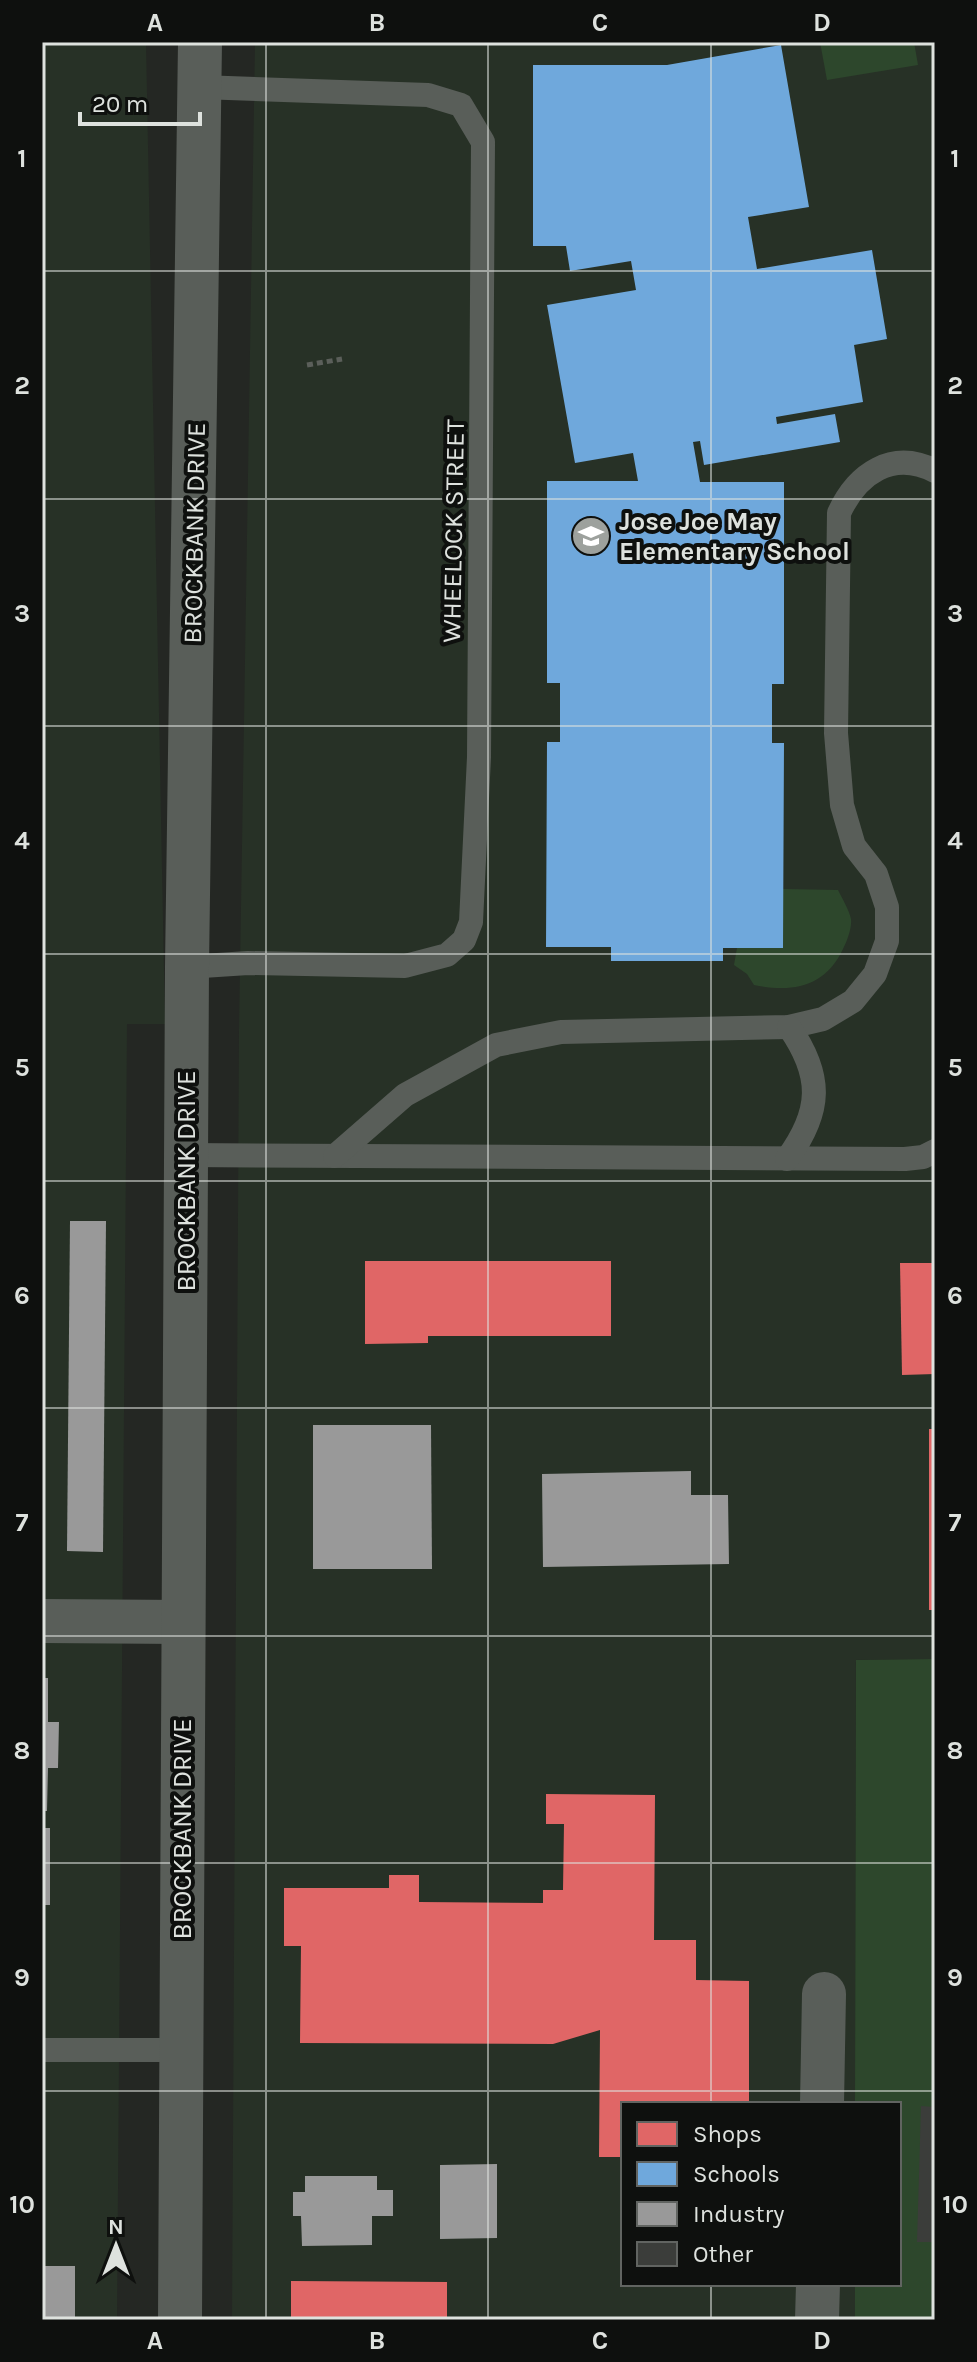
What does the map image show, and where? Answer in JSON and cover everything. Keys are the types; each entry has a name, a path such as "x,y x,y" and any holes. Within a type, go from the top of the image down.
{"street":[{"name":"BROCKBANK DRIVE","path":"180,2320 187,967 200,42"},
{"path":"42,1621 183,1622"},
{"path":"822,2102 824,1994"},
{"path":"817,2320 818,2286"}],"lane":[{"name":"WHEELOCK STREET","path":"187,967 248,963 405,966 447,955 464,940 471,922 479,757 483,142 461,105 428,95 200,87"},
{"path":"335,1156 405,1095 496,1045 561,1032 789,1027 823,1019 853,1001 875,974 887,941 887,907 876,874 854,846 842,805 836,733 839,513 848,493 863,477 883,466 904,463 926,466 935,471"},
{"path":"787,1159 804,1135 813,1108 814,1093 814,1079 806,1051 789,1027"},
{"path":"186,1155 905,1159 923,1157 935,1151"},
{"path":"42,2050 181,2050"}],"path":[{"path":"307,365 342,359"}],"shaded area":[{"path":"42,42 146,42 165,1024 127,1024 117,2320 42,2320"},
{"path":"255,42 935,42 935,1659 856,1660 855,2102 621,2102 621,2286 855,2286 855,2320 232,2320 239,1030"}],"green space":[{"path":"820,42 914,42 918,65 827,80"},
{"path":"783,889 838,890 851,919 849,934 836,962 817,979 795,987 754,985 747,974 734,965 737,948"},
{"path":"935,1659 935,2320 855,2320 855,2286 901,2286 901,2102 855,2102 856,1660"}],"building: Shops":[{"path":"365,1261 611,1261 611,1336 428,1336 428,1343 365,1344"},
{"path":"900,1263 935,1263 935,1374 902,1375"},
{"path":"929,1429 935,1429 935,1610 929,1610"},
{"path":"546,1794 655,1795 654,1940 696,1940 696,1980 749,1981 749,2102 621,2102 621,2157 599,2157 600,2030 553,2044 300,2043 301,1946 284,1946 284,1888 389,1888 389,1875 419,1875 419,1902 543,1903 543,1890 563,1890 564,1824 546,1824"},
{"path":"291,2281 447,2282 447,2320 291,2320"}],"building: Schools":[{"path":"781,45 809,207 748,217 757,269 872,250 887,339 854,345 863,402 776,417 777,424 835,414 840,442 704,465 700,441 693,442 700,482 784,482 784,684 772,684 772,743 784,743 783,948 723,948 723,961 611,961 611,947 546,947 547,742 560,742 560,683 547,683 547,481 638,481 633,453 575,463 547,305 636,290 631,261 570,271 566,246 533,246 533,65 667,65"}],"building: Industry":[{"path":"70,1221 106,1221 103,1552 67,1551"},
{"path":"313,1425 431,1425 432,1569 313,1569"},
{"path":"691,1471 691,1495 728,1495 729,1564 543,1567 542,1474"},
{"path":"42,1678 48,1678 48,1722 59,1722 58,1768 48,1768 47,1811 42,1811"},
{"path":"42,1828 50,1828 50,1905 42,1905"},
{"path":"497,2164 497,2238 440,2239 440,2165"},
{"path":"305,2176 377,2176 377,2190 393,2190 393,2216 372,2216 372,2245 302,2246 301,2216 293,2216 293,2192 305,2192"},
{"path":"42,2266 75,2266 75,2320 42,2320"}],"building: Other":[{"path":"921,2106 935,2107 935,2242 917,2242"}],"place":[{"name":"Jose Joe May Elementary School","path":"591,536"}]}
